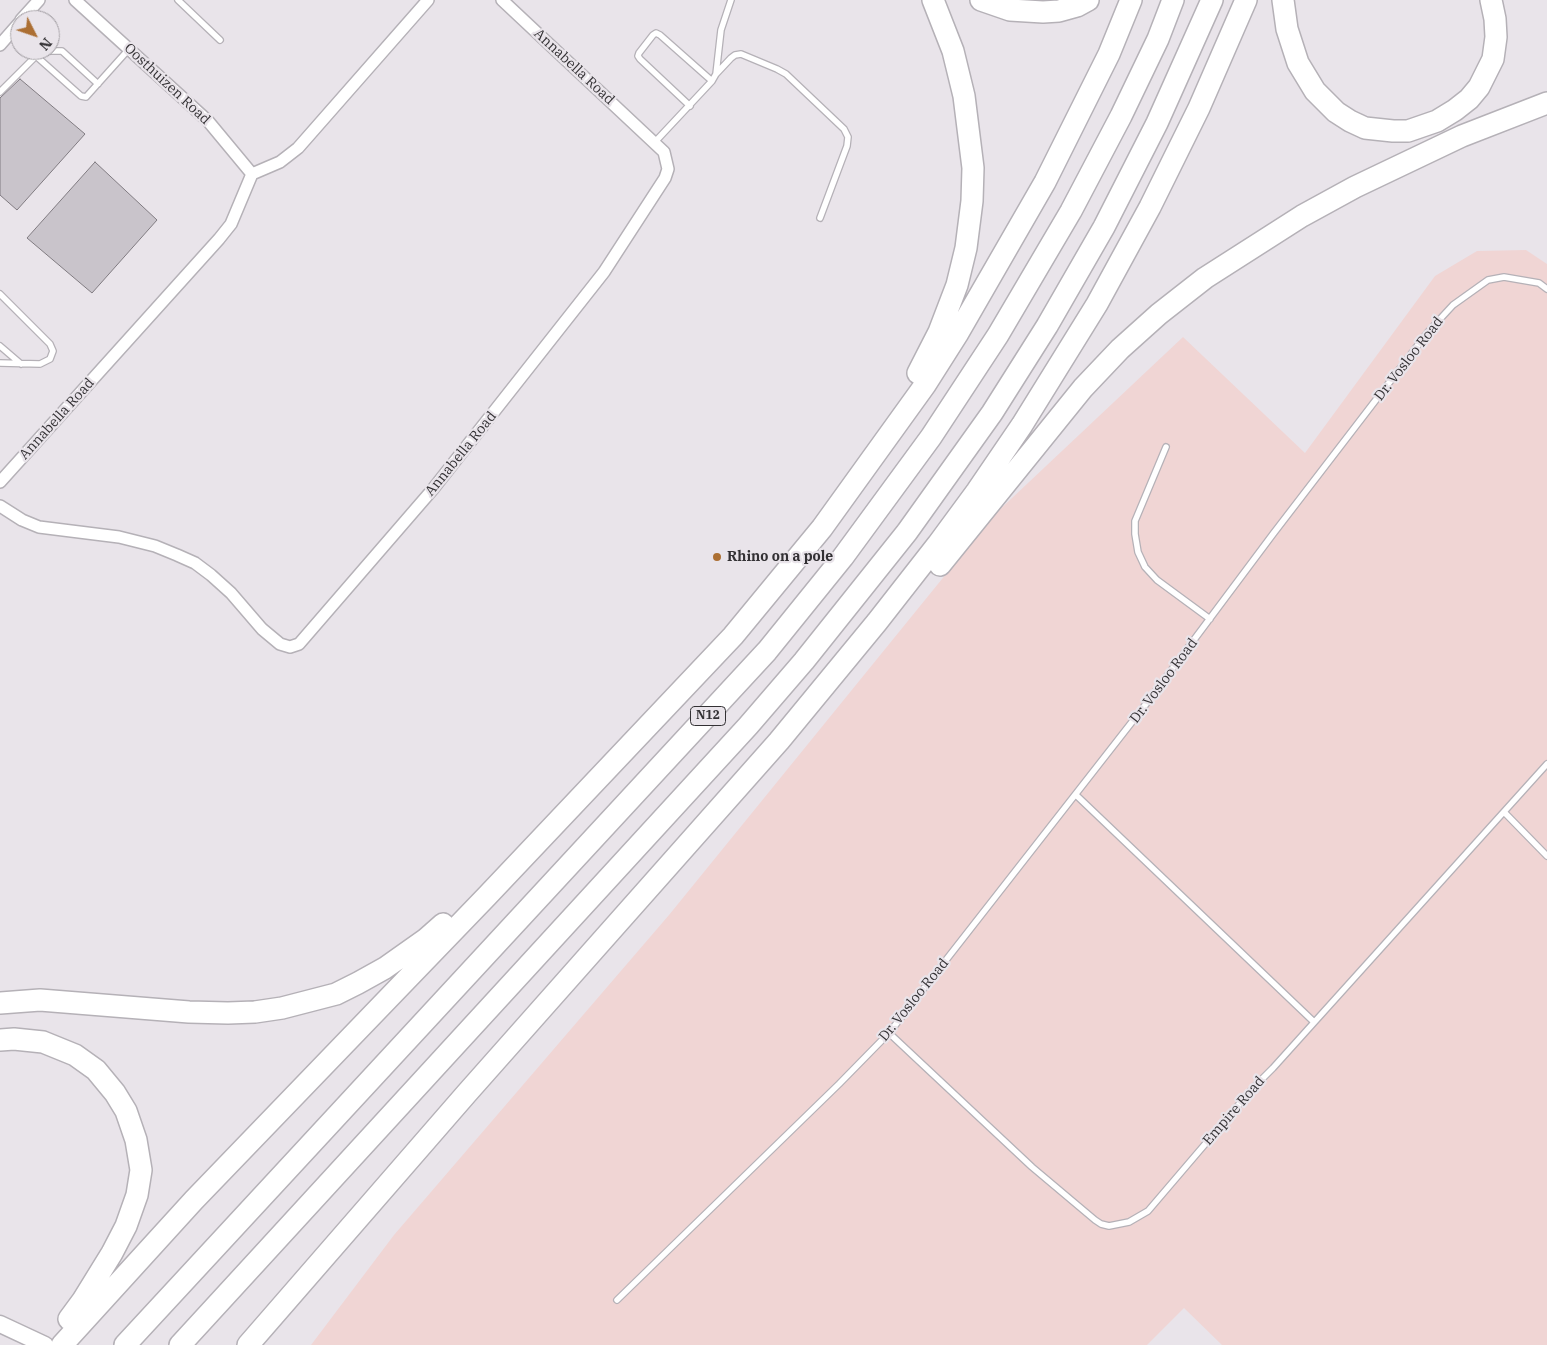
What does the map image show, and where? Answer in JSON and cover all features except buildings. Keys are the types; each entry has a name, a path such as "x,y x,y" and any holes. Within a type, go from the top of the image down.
{"highway":[{"path":"822,528 919,371 939,332 957,285 966,248 972,201 973,168 969,130 964,96 953,51 933,0"},
{"path":"981,0 1010,10 1043,12 1059,11 1077,6 1088,0"},
{"path":"62,1345 194,1200 734,636 822,528 925,385 958,333 1045,182 1109,54 1131,0"},
{"name":"N12","path":"125,1345 767,651 843,557 936,429 998,335 1072,211 1158,39 1173,0"},
{"name":"N12","path":"180,1345 748,726 804,661 907,532 992,413 1047,326 1104,227 1157,123 1212,0"},
{"path":"248,1345 467,1093 779,741 877,622 938,544 977,491 1059,367 1097,304 1150,207 1199,108 1246,0"},
{"path":"1283,0 1287,29 1298,63 1315,91 1336,112 1350,121 1365,128 1393,131 1408,131 1437,121 1462,105 1479,87 1493,59 1496,38 1491,0"},
{"path":"779,741 803,724 839,685 926,582 1082,388 1120,349 1159,314 1205,278 1247,250 1302,216 1355,187 1462,136 1547,103"},
{"path":"0,1003 40,1000 189,1012 228,1013 282,1008 336,994 384,968 426,939 561,816"},
{"path":"0,1040 43,1042 75,1055 96,1070 115,1093 126,1111 136,1140 142,1170 137,1195 126,1226 112,1253 83,1300 50,1345"},
{"path":"261,1345 358,1219"}],"main road":[{"path":"0,1324 46,1345"}],"street":[{"path":"30,10 39,0"},
{"name":"Oosthuizen Road","path":"75,0 208,121 252,174"},
{"path":"252,174 280,162 298,148 428,0"},
{"name":"Annabella Road","path":"0,506 22,520 39,527 119,537 155,546 195,563 231,593 262,629 280,644 290,647 299,644 433,490 604,272 665,178 668,169 664,152 502,0"},
{"path":"0,45 10,34"},
{"name":"Annabella Road","path":"0,482 219,239 231,224 252,174"}],"lane":[{"path":"178,0 220,40"},
{"path":"716,74 721,30 731,0"},
{"path":"690,106 638,56 639,52 653,35 656,33 660,35 712,81"},
{"path":"40,60 81,96 86,97 128,49"},
{"path":"60,51 98,84"},
{"path":"654,143 735,55 741,54 777,69 786,74 844,129 848,137 847,146 820,218"},
{"path":"0,92 32,60"},
{"name":"Dr. Vosloo Road","path":"617,1300 889,1033 1076,795 1428,332 1453,305 1488,280 1504,277 1519,279 1538,283 1547,289"},
{"path":"0,294 50,344 53,351 50,360 40,364 0,363"},
{"path":"0,346 21,364"},
{"path":"1166,448 1135,521 1138,552 1146,567 1157,580 1210,619"},
{"name":"Empire Road","path":"889,1033 1032,1167 1094,1220 1109,1226 1129,1222 1148,1210 1253,1088 1547,764"},
{"path":"1076,795 1314,1022"},
{"path":"1504,812 1547,856"}],"shaded area":[{"path":"1526,250 1547,264 1547,1345 1222,1345 1184,1308 1147,1345 311,1345 394,1235 669,915 994,515 1183,337 1305,453 1435,276 1477,251"}],"place":[{"name":"Rhino on a pole","path":"717,557"}]}
